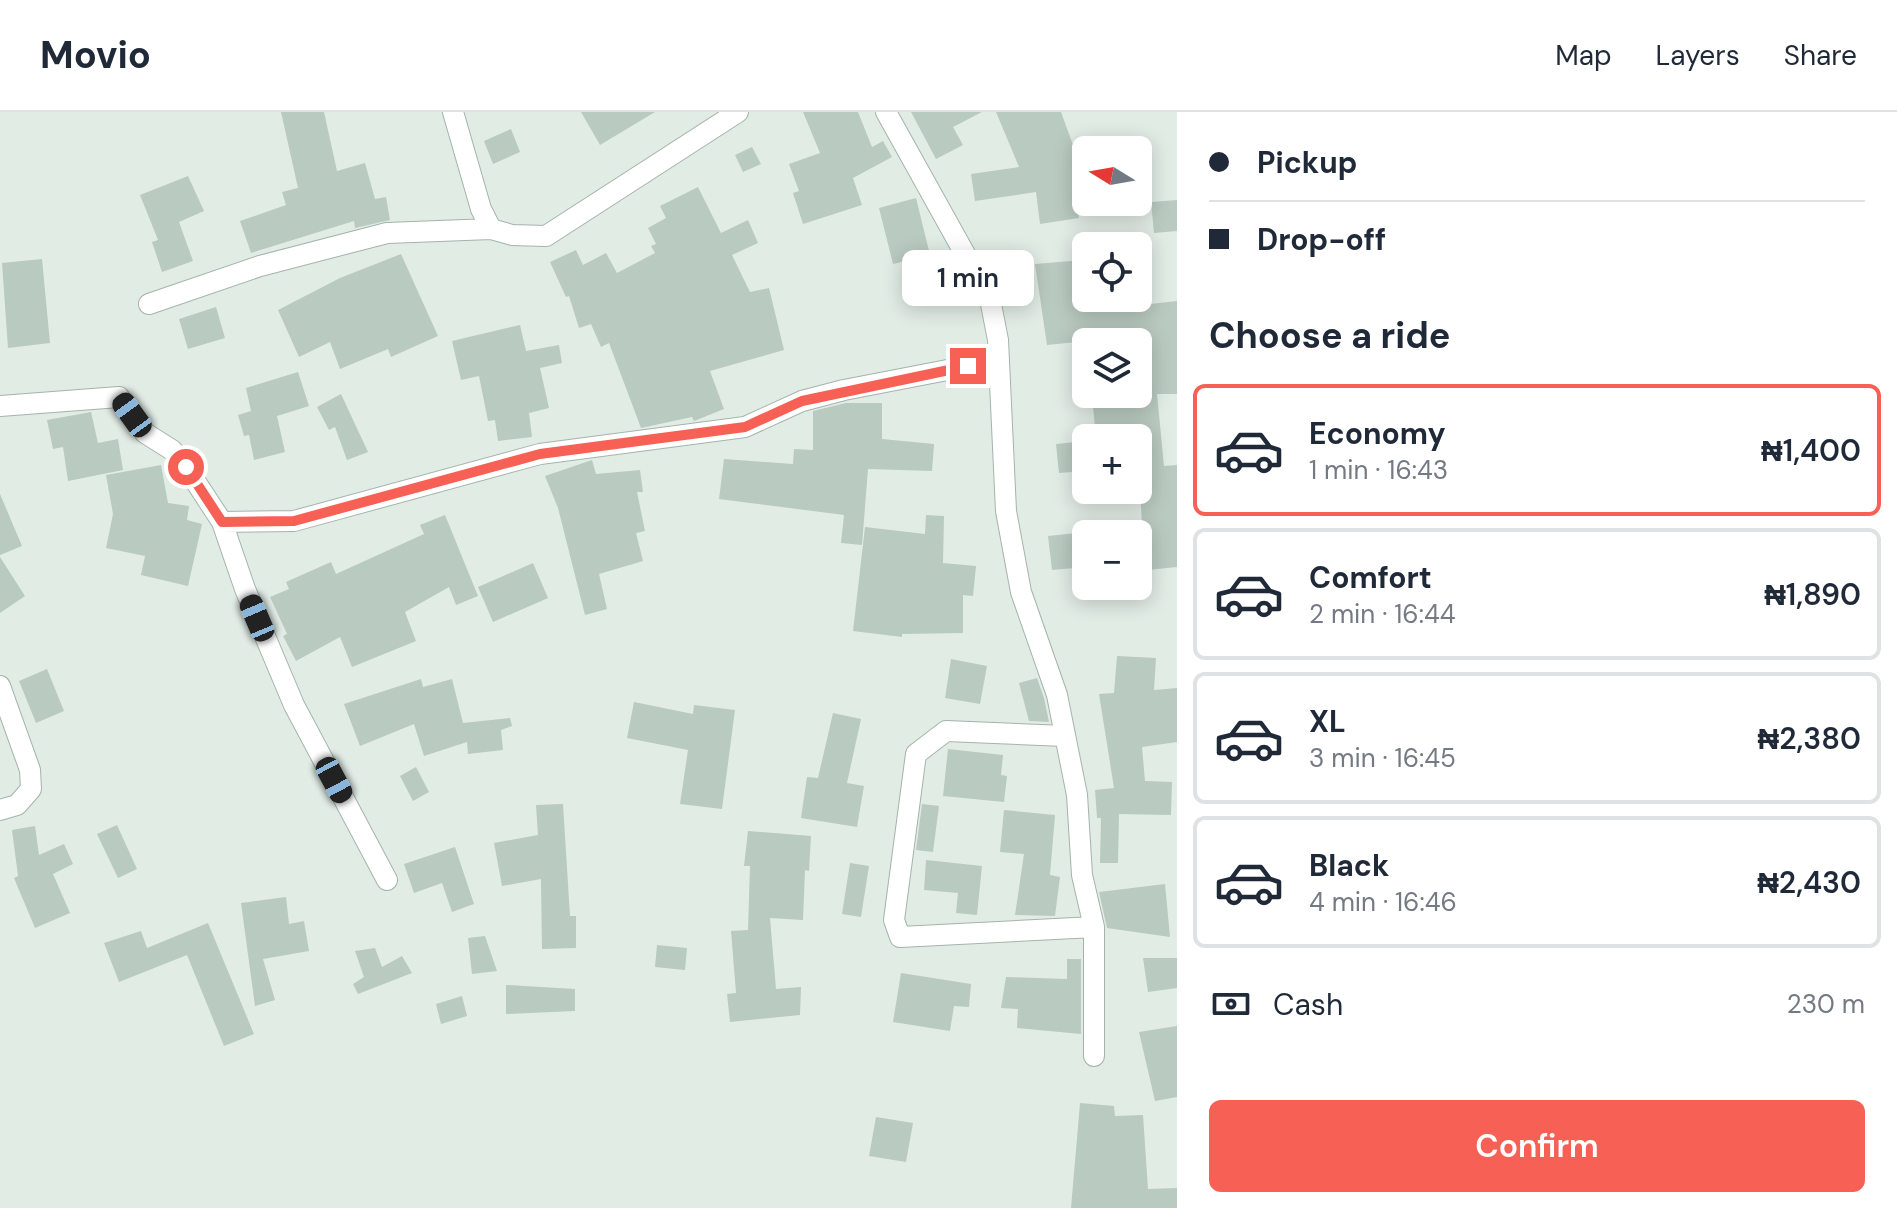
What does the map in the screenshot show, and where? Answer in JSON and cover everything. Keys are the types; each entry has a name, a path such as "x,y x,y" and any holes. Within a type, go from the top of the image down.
{"street":[{"path":"453,112 481,209 491,229"},
{"path":"149,304 260,266 387,233 491,229 512,235 546,236 738,112"},
{"path":"886,112 990,299 999,360 1006,511 1021,592 1057,695 1077,795 1082,875 1094,927 1094,1056"},
{"path":"222,522 294,521 540,454 745,427 802,401 999,360"},
{"path":"0,406 119,397 145,433 172,450 186,467 222,522 245,589 294,705 387,880"},
{"path":"0,686 30,770 31,789 17,805 0,810"},
{"path":"1065,736 946,731 916,754 894,920 900,937 1094,927"}],"building":[{"path":"281,112 324,112 337,171 365,163 375,199 386,197 390,220 355,228 354,221 251,253 240,221 286,205 282,192 298,188"},
{"path":"581,112 655,112 600,145"},
{"path":"803,112 858,112 872,147 883,141 892,157 853,178 862,205 803,224 793,193 799,191 789,164 820,153"},
{"path":"911,112 982,112 953,127 963,145 936,159"},
{"path":"996,112 1061,112 1072,142 1072,216 1079,218 1040,224 1036,192 975,201 971,174 1019,167"},
{"path":"511,129 520,152 493,164 484,141"},
{"path":"752,147 761,164 743,172 735,155"},
{"path":"188,176 204,211 179,222 193,261 162,272 152,242 158,240 140,195"},
{"path":"698,187 721,233 748,220 758,243 732,255 750,292 769,288 784,350 710,371 724,409 694,421 692,417 641,428 609,343 601,347 591,324 579,328 569,296 566,297 550,262 576,250 583,265 606,253 617,273 655,253 651,246 656,244 648,228 666,218 660,206"},
{"path":"916,198 930,255 893,264 879,208"},
{"path":"1177,200 1177,231 1154,233 1152,202"},
{"path":"401,254 438,336 391,357 388,349 340,369 330,342 299,357 278,310 340,278"},
{"path":"42,259 50,343 8,348 2,263"},
{"path":"1072,261 1072,312 1152,312 1152,304 1177,301 1177,394 1157,394 1164,466 1177,465 1177,567 1152,570 1152,520 1142,520 1141,504 1152,504 1152,424 1095,424 1093,408 1152,408 1152,328 1072,328 1072,342 1047,345 1035,264"},
{"path":"216,307 225,338 188,349 179,319"},
{"path":"520,325 526,351 559,345 562,363 540,368 549,408 529,413 532,437 498,441 495,420 488,421 479,376 461,380 452,341"},
{"path":"298,372 309,406 277,416 285,452 254,460 249,435 244,436 238,415 251,411 246,388"},
{"path":"341,394 368,452 347,460 335,427 329,430 317,407"},
{"path":"846,403 882,403 882,439 934,444 932,471 868,469 862,545 841,543 844,515 719,499 724,459 793,464 794,449 813,450 813,411"},
{"path":"91,412 98,443 118,439 123,470 68,481 63,447 53,449 47,420"},
{"path":"1072,442 1072,472 1059,473 1056,444"},
{"path":"592,460 596,474 640,470 643,492 637,492 645,531 636,533 643,561 599,574 607,609 585,615 558,508 545,476"},
{"path":"161,465 168,503 189,506 187,520 202,524 188,586 141,575 145,556 106,548 113,514 106,475"},
{"path":"0,494 22,546 0,555"},
{"path":"445,515 478,596 456,605 449,587 405,612 416,641 352,667 340,637 296,661 283,636 287,634 270,597 289,589 286,582 331,562 336,574 424,534 420,525"},
{"path":"926,515 944,516 943,563 976,566 973,596 963,595 963,633 902,634 902,637 853,631 865,527 925,534"},
{"path":"1072,533 1072,568 1052,570 1048,536"},
{"path":"0,557 25,596 0,613"},
{"path":"533,563 548,598 493,622 478,587"},
{"path":"1117,656 1156,658 1154,690 1177,688 1177,742 1142,747 1145,781 1172,782 1171,815 1119,814 1118,863 1100,863 1101,818 1097,818 1095,790 1114,788 1099,694 1114,693"},
{"path":"951,659 987,666 980,704 945,698"},
{"path":"47,669 64,711 36,723 19,681"},
{"path":"1037,678 1049,722 1029,721 1019,683"},
{"path":"421,679 423,687 452,679 463,723 510,718 512,726 501,730 503,750 468,754 467,742 424,756 414,724 360,746 344,704"},
{"path":"634,702 693,714 694,705 735,710 722,809 680,804 688,750 627,738"},
{"path":"833,713 861,719 847,783 864,786 857,827 801,818 807,777 818,778"},
{"path":"948,749 1003,755 1001,775 1007,776 1004,802 943,796"},
{"path":"416,767 429,792 413,801 400,776"},
{"path":"563,804 570,916 576,916 576,948 542,949 541,879 502,886 494,843 538,835 536,805"},
{"path":"922,804 939,806 933,852 916,850"},
{"path":"1004,810 1055,815 1050,875 1060,877 1055,916 1015,915 1024,854 1000,852"},
{"path":"117,825 137,869 118,878 97,834"},
{"path":"35,826 39,855 64,844 73,864 53,874 70,913 35,928 14,878 18,876 12,830"},
{"path":"748,831 811,836 809,871 805,870 803,920 770,918 776,989 801,987 800,1015 730,1022 727,994 736,993 731,931 748,930 750,866 744,866"},
{"path":"455,847 474,904 452,912 442,883 414,893 404,864"},
{"path":"926,860 982,866 977,915 956,913 958,893 924,890"},
{"path":"850,863 869,866 861,917 842,914"},
{"path":"1165,884 1170,937 1107,928 1099,892"},
{"path":"286,897 289,924 304,921 309,951 263,959 275,1000 255,1006 241,903"},
{"path":"208,923 254,1034 224,1046 187,955 119,982 104,943 141,931 147,948"},
{"path":"485,936 497,971 472,974 468,938"},
{"path":"657,945 687,948 685,970 655,967"},
{"path":"375,948 382,967 402,956 412,973 358,994 353,984 364,977 355,951"},
{"path":"1143,958 1177,958 1177,988 1148,992"},
{"path":"1067,959 1081,959 1081,1034 1017,1028 1018,1009 1001,1008 1006,977 1067,979"},
{"path":"901,973 971,984 969,1007 954,1006 950,1031 893,1022"},
{"path":"506,985 575,989 575,1011 506,1014"},
{"path":"462,996 467,1016 441,1024 436,1004"},
{"path":"1177,1026 1177,1097 1155,1101 1139,1032"},
{"path":"1080,1103 1114,1106 1115,1116 1143,1115 1148,1189 1177,1188 1177,1208 1071,1208"},
{"path":"876,1117 913,1123 906,1162 869,1156"}],"route":[{"path":"186,467 222,522 294,521 540,454 745,427 802,401 968,366"}]}
